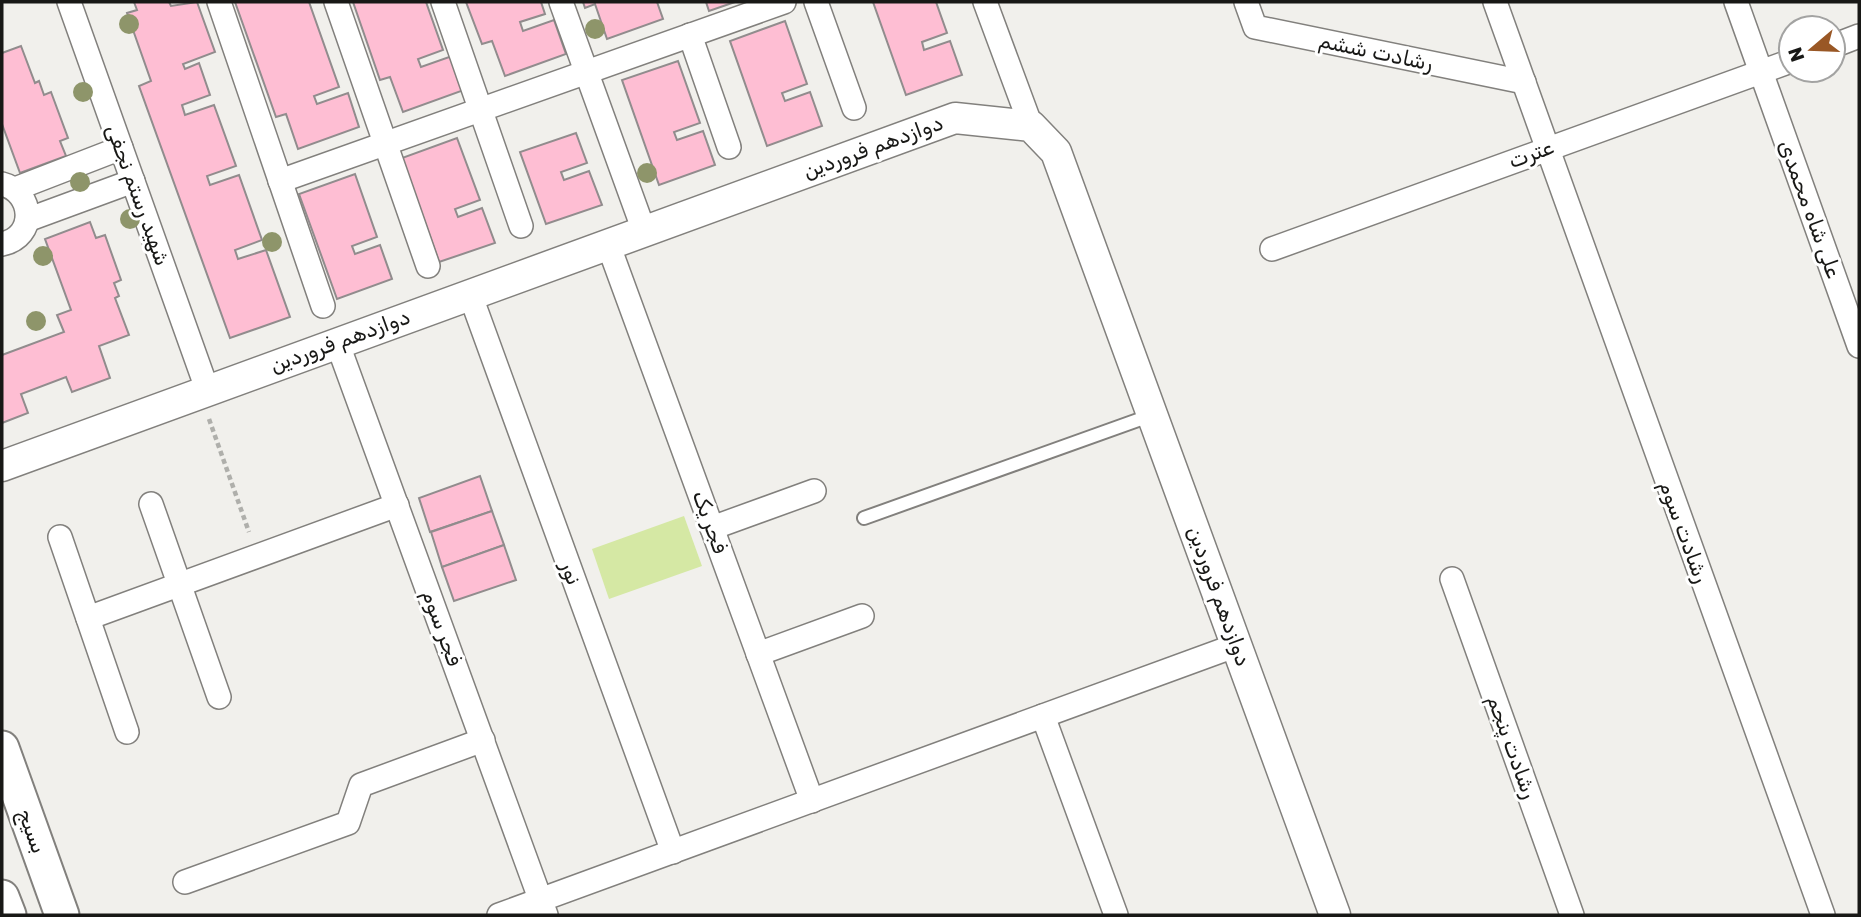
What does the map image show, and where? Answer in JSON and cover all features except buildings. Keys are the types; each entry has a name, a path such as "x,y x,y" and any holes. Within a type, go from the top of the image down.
{"main road":[{"name":"بسیج","path":"2,748 62,915"},
{"path":"2,897 9,915"}],"street":[{"name":"شهید رستم نجفی","path":"69,2 133,181 203,391"},
{"path":"219,2 323,306"},
{"path":"336,2 428,266"},
{"path":"443,2 521,226"},
{"path":"561,2 645,231"},
{"path":"280,181 783,2"},
{"path":"816,2 854,108"},
{"path":"985,2 1031,126"},
{"name":"رشادت ششم","path":"1246,2 1255,27 1524,82"},
{"name":"رشادت سوم","path":"1495,2 1823,915"},
{"name":"علی شاه‌ محمدی","path":"1736,2 1859,346"},
{"path":"690,35 729,147"},
{"name":"عترت","path":"1272,249 1777,66"},
{"name":"دوازدهم فروردین","path":"2,466 955,118 1031,126 1056,152 1335,915"},
{"path":"2,244 18,237 27,220 25,201 8,186 121,148"},
{"path":"27,220 133,181"},
{"name":"فجر یک","path":"608,244 811,801"},
{"name":"نور","path":"470,294 673,852"},
{"name":"فجر سوم","path":"337,342 543,907"},
{"path":"712,528 814,491"},
{"path":"151,504 219,696"},
{"path":"88,618 397,506"},
{"path":"60,537 127,732"},
{"name":"رشادت پنجم","path":"1452,579 1572,915"},
{"path":"758,654 862,616"},
{"path":"499,915 543,907 673,852 1237,645"},
{"path":"1044,716 1116,915"},
{"path":"185,882 348,823 361,785 483,740"}],"lane":[{"path":"864,518 1153,415"}],"path":[{"path":"203,391 258,556"}],"green space":[{"path":"684,516 702,566 609,599 592,549"}]}
